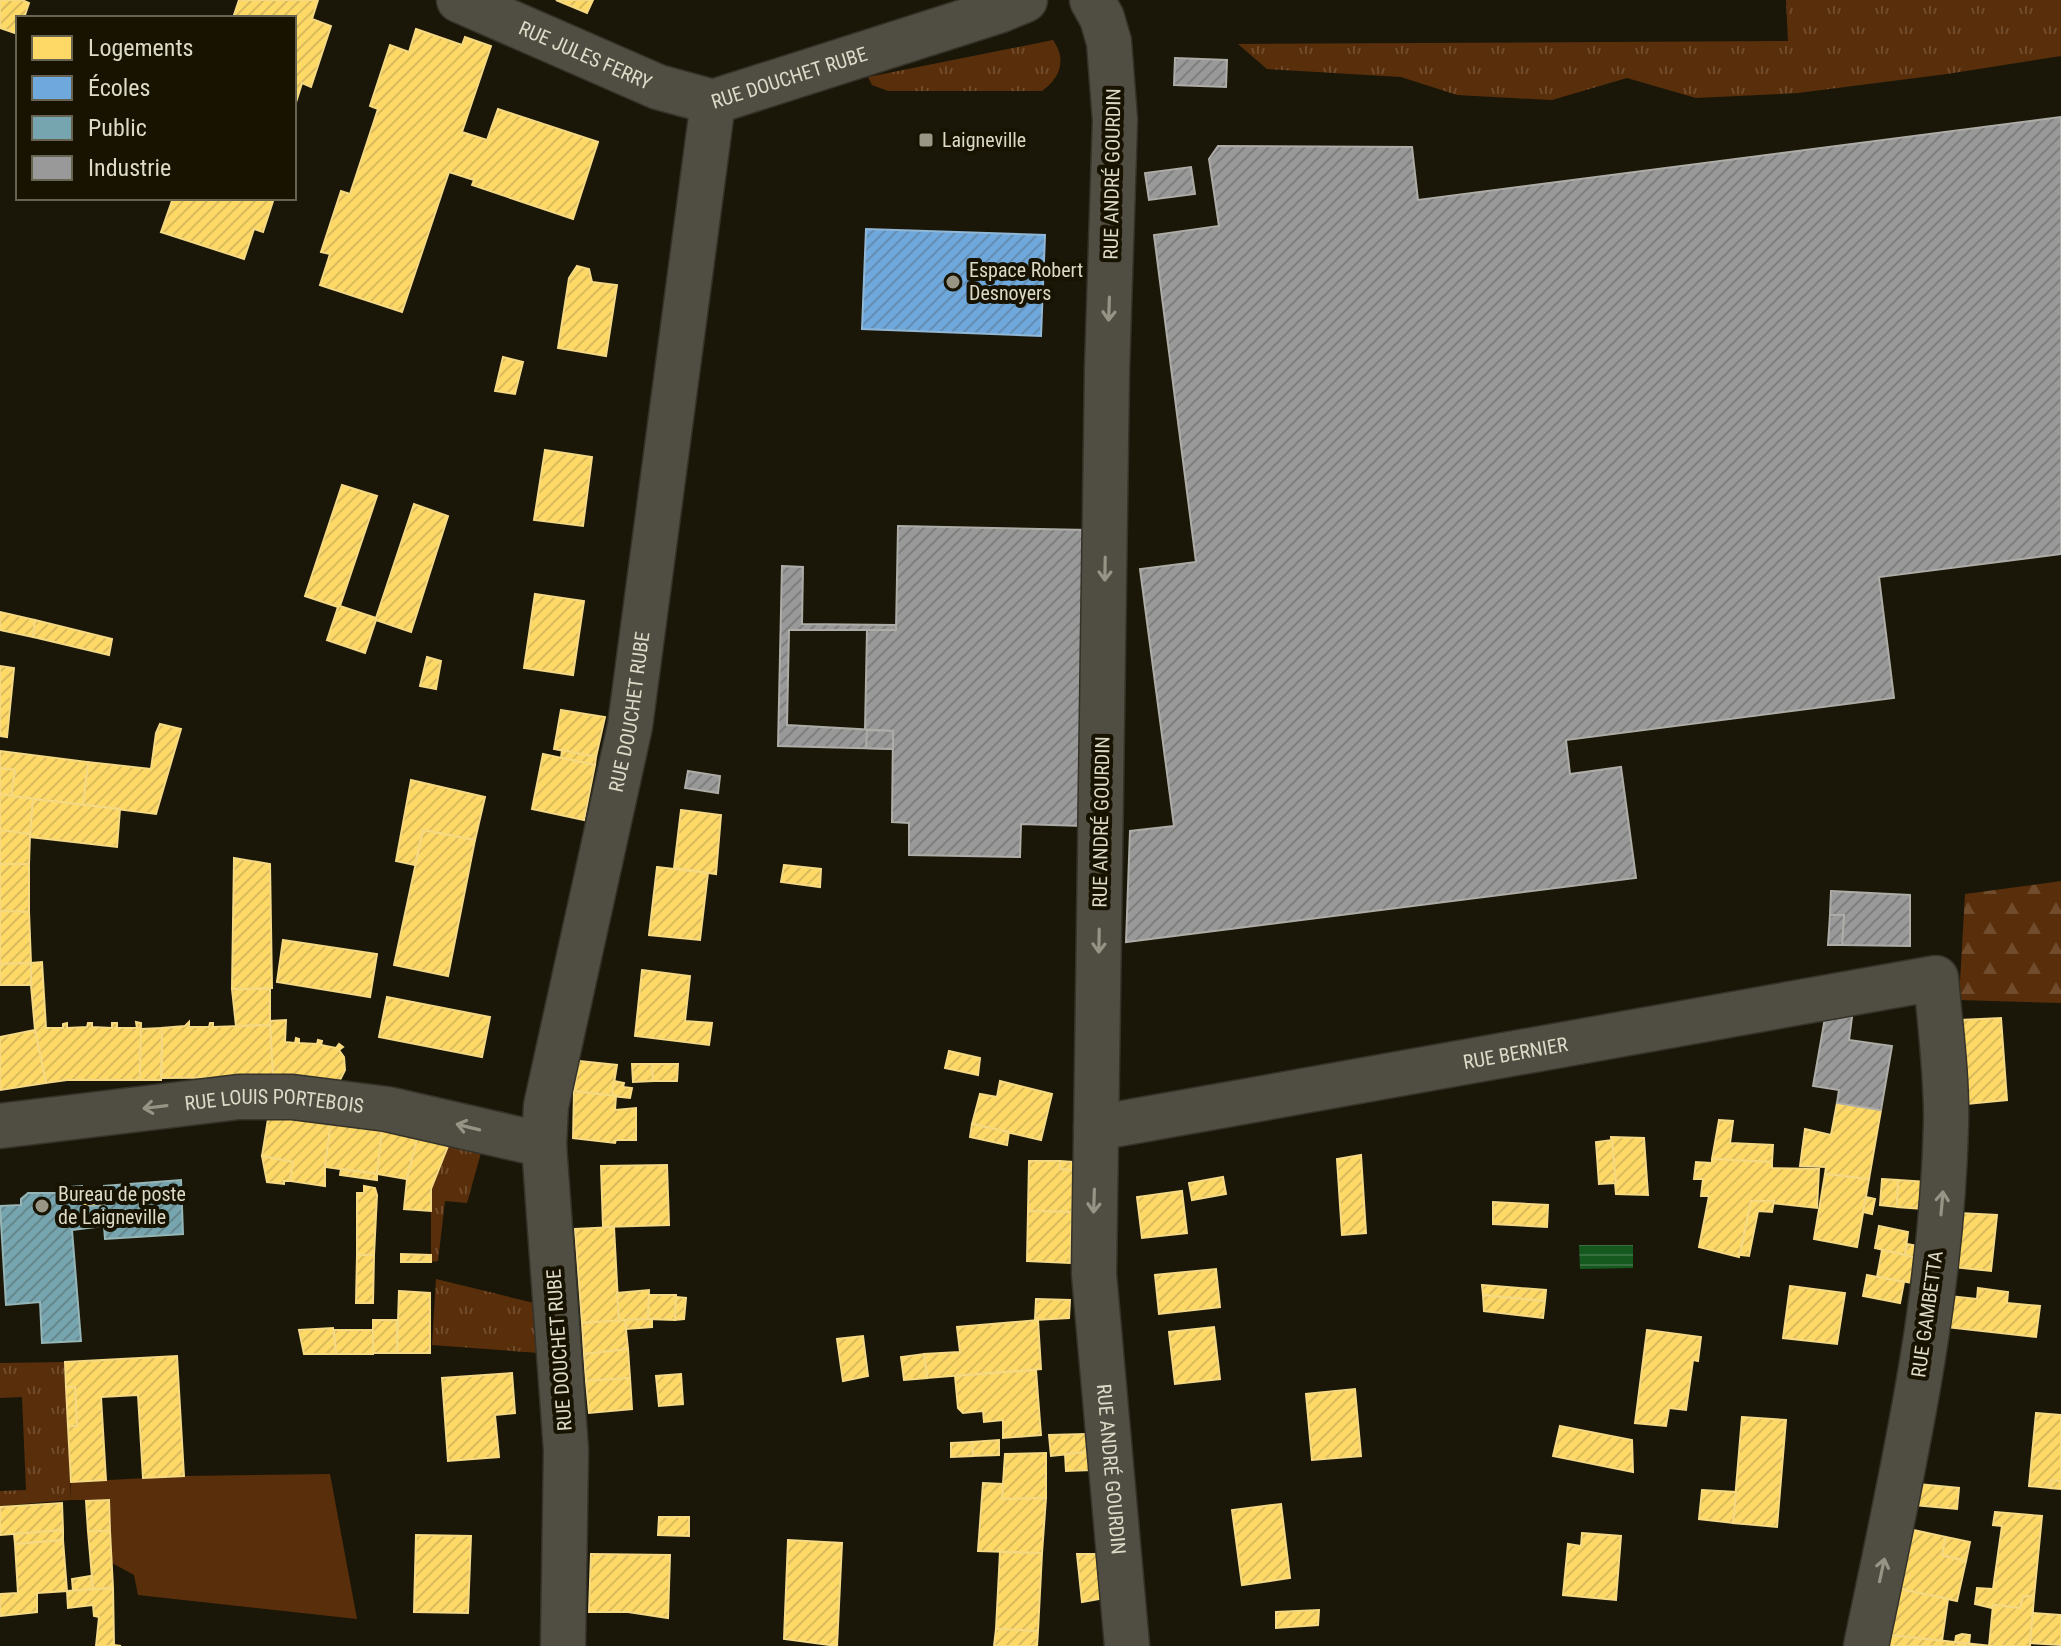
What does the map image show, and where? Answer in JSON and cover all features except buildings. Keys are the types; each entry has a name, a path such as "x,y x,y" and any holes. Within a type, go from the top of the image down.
{"street":[{"name":"RUE JULES FERRY","path":"459,0 658,87 713,102"},
{"name":"RUE DOUCHET RUBE","path":"563,1646 566,1450 544,1145 550,1085 630,726 713,102 1025,0"},
{"name":"RUE ANDRÉ GOURDIN","path":"1092,0 1102,18 1109,42 1115,120 1107,370 1094,1289 1127,1646"},
{"name":"RUE BERNIER","path":"1096,1128 1936,978"},
{"name":"RUE GAMBETTA","path":"1866,1646 1907,1445 1939,1236 1946,1119 1936,978"},
{"name":"RUE LOUIS PORTEBOIS","path":"0,1126 239,1097 292,1097 387,1109 544,1145"}],"green space":[{"path":"1786,0 2061,0 2061,56 1798,93 1696,98 1627,78 1552,100 1457,95 1401,77 1267,69 1238,44 1788,41"},
{"path":"1053,40 1060,55 1060,68 1042,91 888,91 872,85 868,77"},
{"path":"2061,881 2061,1003 1959,1000 1965,894"},
{"path":"448,1146 481,1153 467,1203 445,1201 438,1261 431,1262 431,1189"},
{"path":"436,1279 534,1303 539,1353 432,1345"},
{"path":"65,1362 71,1500 0,1506 0,1491 26,1490 22,1397 0,1398 0,1363"},
{"path":"330,1474 357,1619 138,1595 134,1575 112,1563 109,1500 71,1500 71,1482 184,1476"}],"shaded area":[{"path":"1579,1245 1633,1245 1633,1268 1580,1269"}],"place":[{"name":"Laigneville","path":"926,140"},
{"name":"Espace Robert Desnoyers","path":"953,282"},
{"name":"Bureau de poste de Laigneville","path":"42,1206"}]}
